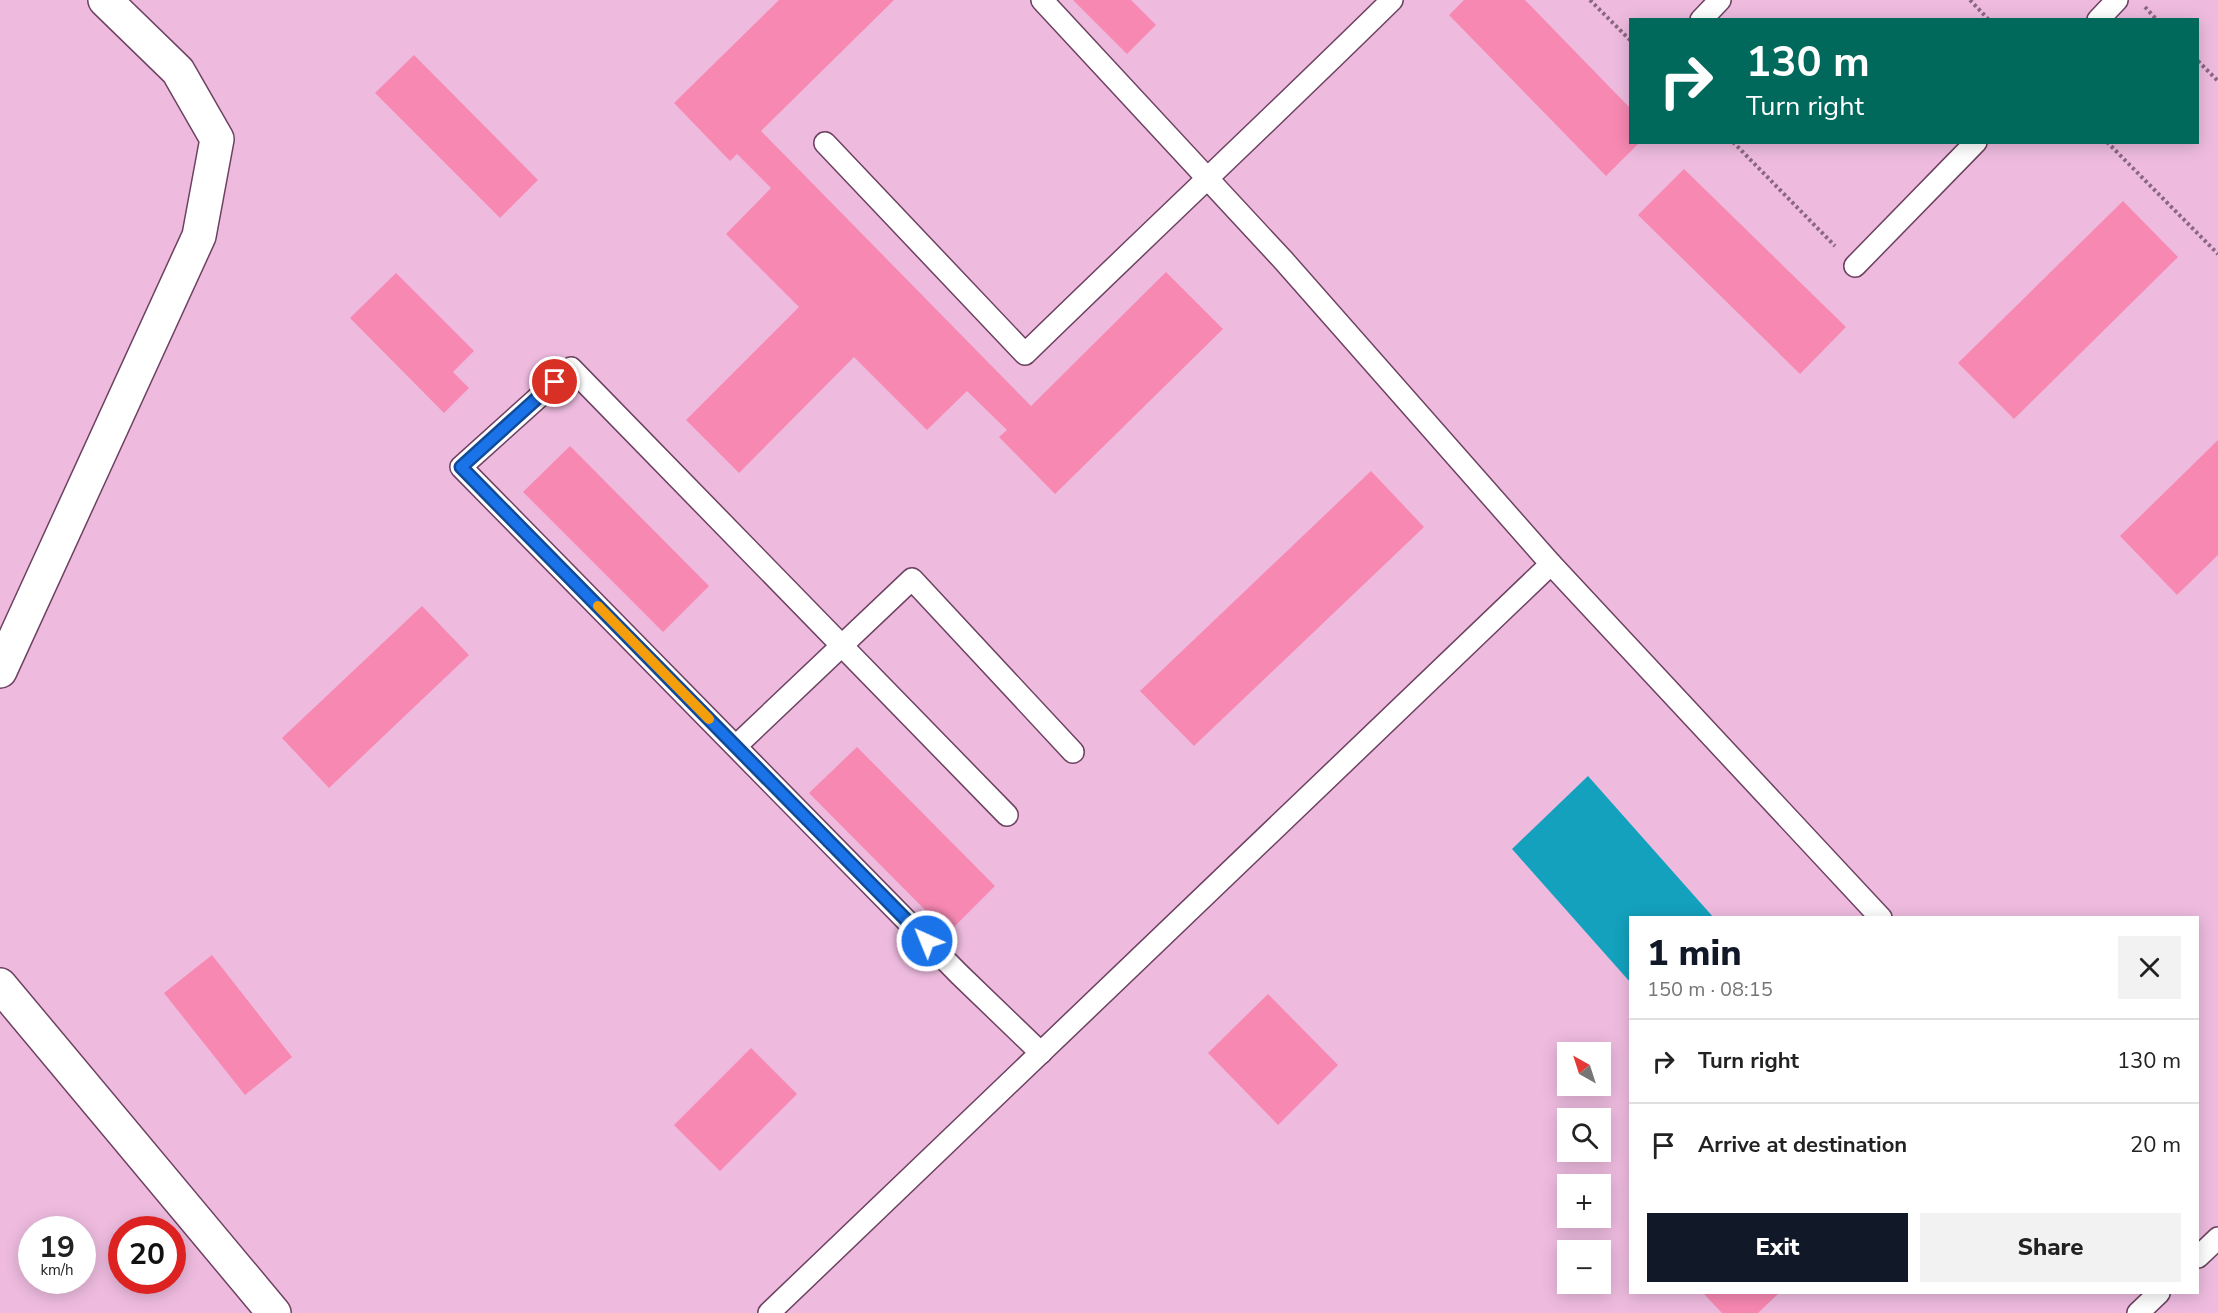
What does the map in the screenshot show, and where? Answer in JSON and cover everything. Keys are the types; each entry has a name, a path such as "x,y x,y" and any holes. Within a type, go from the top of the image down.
{"street":[{"path":"0,671 199,236 218,139 178,71 105,0"},
{"path":"0,986 274,1313"}],"lane":[{"path":"1042,0 1292,270 1551,564 1879,916"},
{"path":"825,143 1024,354 1392,0"},
{"path":"1703,18 1720,0"},
{"path":"2100,18 2117,0"},
{"path":"1855,266 1974,144"},
{"path":"1006,815 570,368 461,467 959,974 1041,1053"},
{"path":"769,1313 1551,564"},
{"path":"736,746 912,579 1073,752"},
{"path":"2199,1254 2218,1238"},
{"path":"2138,1313 2159,1294"}],"path":[{"path":"1590,0 1629,39"},
{"path":"1970,0 1987,18"},
{"path":"2137,0 2155,18"},
{"path":"2199,62 2218,81"},
{"path":"1734,144 1855,266"},
{"path":"2109,144 2218,254"}],"water":[{"path":"1588,776 1712,916 1629,916 1629,981 1512,849"}],"building":[{"path":"779,0 894,0 761,131 1031,406 1166,272 1223,329 1055,494 999,437 1007,430 967,391 927,430 854,357 739,473 686,420 799,307 726,234 771,188 737,154 730,161 674,103"},
{"path":"1073,0 1131,0 1156,25 1127,54"},
{"path":"1464,0 1525,0 1629,107 1629,144 1638,144 1606,176 1449,15"},
{"path":"414,55 538,180 500,218 375,93"},
{"path":"1684,169 1846,327 1800,374 1638,215"},
{"path":"2123,201 2178,257 2014,419 1958,363"},
{"path":"396,273 474,351 453,372 469,388 444,413 350,318"},
{"path":"2218,440 2218,555 2177,595 2120,536"},
{"path":"570,446 709,586 663,632 523,492"},
{"path":"1371,471 1424,527 1194,746 1140,691"},
{"path":"422,606 469,655 329,788 282,738"},
{"path":"857,747 995,886 948,933 809,793"},
{"path":"212,955 292,1057 245,1095 164,993"},
{"path":"1268,994 1338,1065 1278,1125 1208,1053"},
{"path":"751,1048 797,1094 720,1171 674,1125"},
{"path":"1704,1294 1778,1294 1758,1313 1722,1313"}],"slow traffic":[{"path":"598,606 709,719"}],"route":[{"path":"555,382 461,467 927,941"}]}
